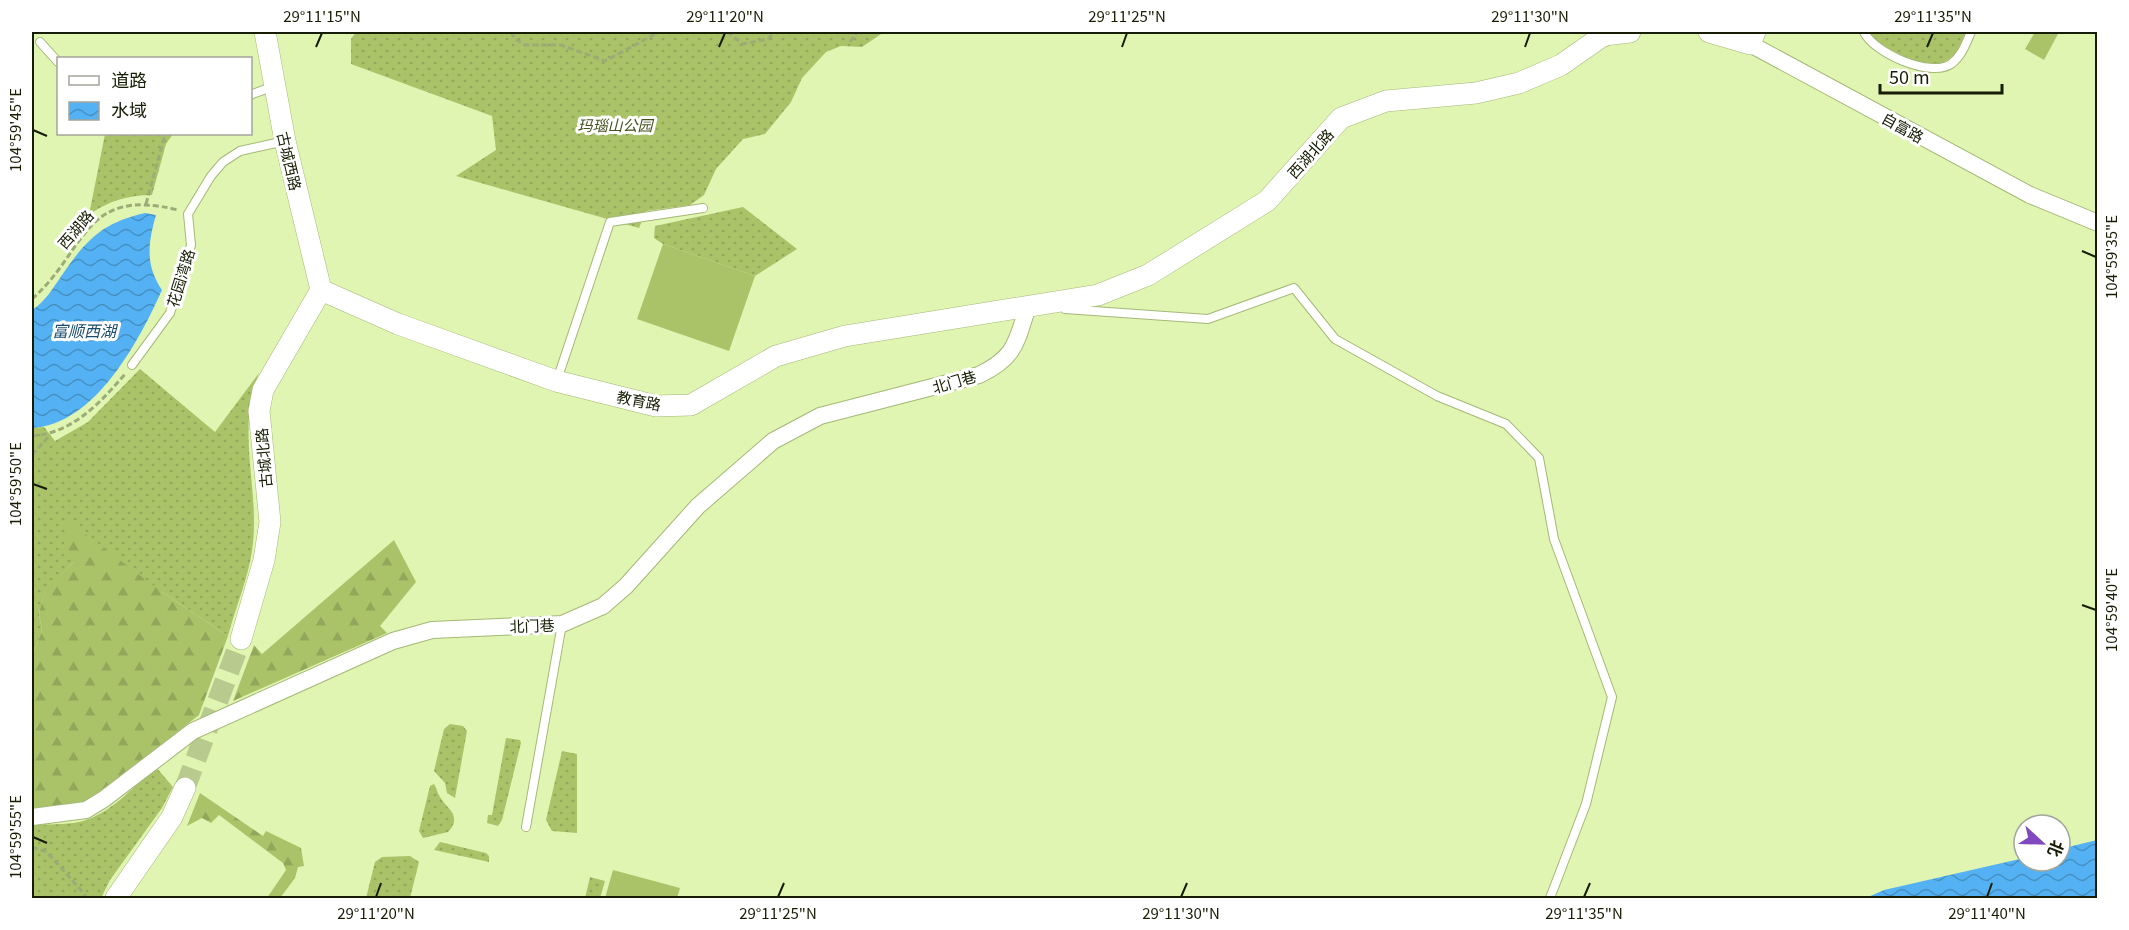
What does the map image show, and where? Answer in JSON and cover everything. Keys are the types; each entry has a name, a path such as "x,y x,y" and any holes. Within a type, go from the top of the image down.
{"street":[{"name":"古城西路","path":"265,32 285,141 321,290"},
{"path":"1603,33 1630,32"},
{"name":"自富路","path":"1709,32 1752,38 2030,195 2097,224"},
{"name":"西湖北路","path":"1028,306 1098,295 1148,275 1267,201 1341,118 1386,101 1476,93 1519,83 1561,65 1603,33"},
{"name":"教育路","path":"321,290 398,324 556,381 656,406 691,405 776,356 845,336 1028,306"},
{"name":"古城北路","path":"241,639 264,560 270,522 259,411 263,390 321,290"},
{"name":"北门巷","path":"32,817 86,810 104,799 193,731 393,641 443,629 562,624 603,606 699,506 773,441 820,416 979,375 1000,364 1016,345 1028,306"},
{"path":"116,898 172,817 185,788"}],"lane":[{"path":"1864,32 1871,43 1882,51 1920,67 1934,69 1946,66 1956,59 1971,32"},
{"path":"40,42 57,61"},
{"path":"252,94 274,86"},
{"path":"188,214 211,176 223,162 240,152 285,141"},
{"path":"556,381 610,222 703,208"},
{"name":"花园湾路","path":"132,365 148,347 174,303 191,244 188,214"},
{"path":"1028,306 1208,319 1294,288 1335,339 1437,396 1506,424 1539,458 1554,539 1612,697 1586,804 1551,898"},
{"path":"526,827 562,624"}],"path":[{"path":"511,32 515,39 525,45 561,45 605,61 659,32"},
{"path":"727,32 743,44 768,39 775,32"},
{"path":"850,42 857,32"},
{"path":"146,204 165,135"},
{"name":"西湖路","path":"32,299 102,214 121,206 146,204 188,214"},
{"path":"32,455 50,435 88,413 132,365"},
{"path":"32,436 50,435"},
{"path":"32,846 48,852 86,896 83,898"}],"green space":[{"name":"玛瑙山公园","path":"356,32 884,32 862,47 841,46 826,52 802,78 791,102 765,134 743,139 716,169 704,195 690,205 646,211 639,228 456,176 496,150 492,116 351,64 351,39"},
{"path":"1869,32 1966,32 1952,56 1936,64 1915,60 1892,51"},
{"path":"2035,32 2059,32 2044,60 2025,49"},
{"path":"105,135 172,135 166,144 152,195 119,200 89,215"},
{"path":"743,207 797,249 755,276 663,244 654,238 655,226"},
{"path":"663,244 755,276 729,351 637,319"},
{"path":"140,369 215,432 259,373 252,395 249,418 254,506 252,551 248,572 228,636 162,592 74,562 45,591 39,613 42,631 32,656 32,428 44,427 55,441 88,422"},
{"path":"68,521 162,592 228,636 199,715 88,801 77,805 32,808 32,656 42,631 39,613 45,590 74,562 62,553"},
{"path":"394,540 416,582 380,626 387,633 233,701 254,645 262,654"},
{"path":"450,724 463,726 467,731 455,798 447,793 445,783 434,771 444,729"},
{"path":"506,738 520,740 521,743 502,820 498,826 487,823 488,815 492,815"},
{"path":"562,751 577,754 577,833 552,831 546,820"},
{"path":"156,767 173,787 162,808 110,880 101,898 32,898 32,825 79,822 101,813 121,799"},
{"path":"434,784 452,813 454,821 448,832 423,838 419,831 430,786"},
{"path":"200,793 263,836 266,831 301,848 304,866 298,867 295,878 280,898 267,898 286,870 283,863 219,815 211,823 202,818 187,826"},
{"path":"440,842 486,853 489,856 489,862 434,850"},
{"path":"410,856 419,862 410,898 366,898 375,862 382,857"},
{"path":"613,870 680,888 677,898 605,898"},
{"path":"590,877 605,881 600,898 585,898"}],"water":[{"name":"富顺西湖","path":"145,213 156,215 151,235 150,254 153,272 162,290 141,333 112,377 95,396 76,412 55,423 32,428 32,310 45,299 79,252 97,234 117,222"},
{"path":"2097,840 2097,898 1866,898 1884,890 2012,861 2012,873 2072,873 2072,846"}],"tunnel":[{"path":"185,788 241,639"}]}
